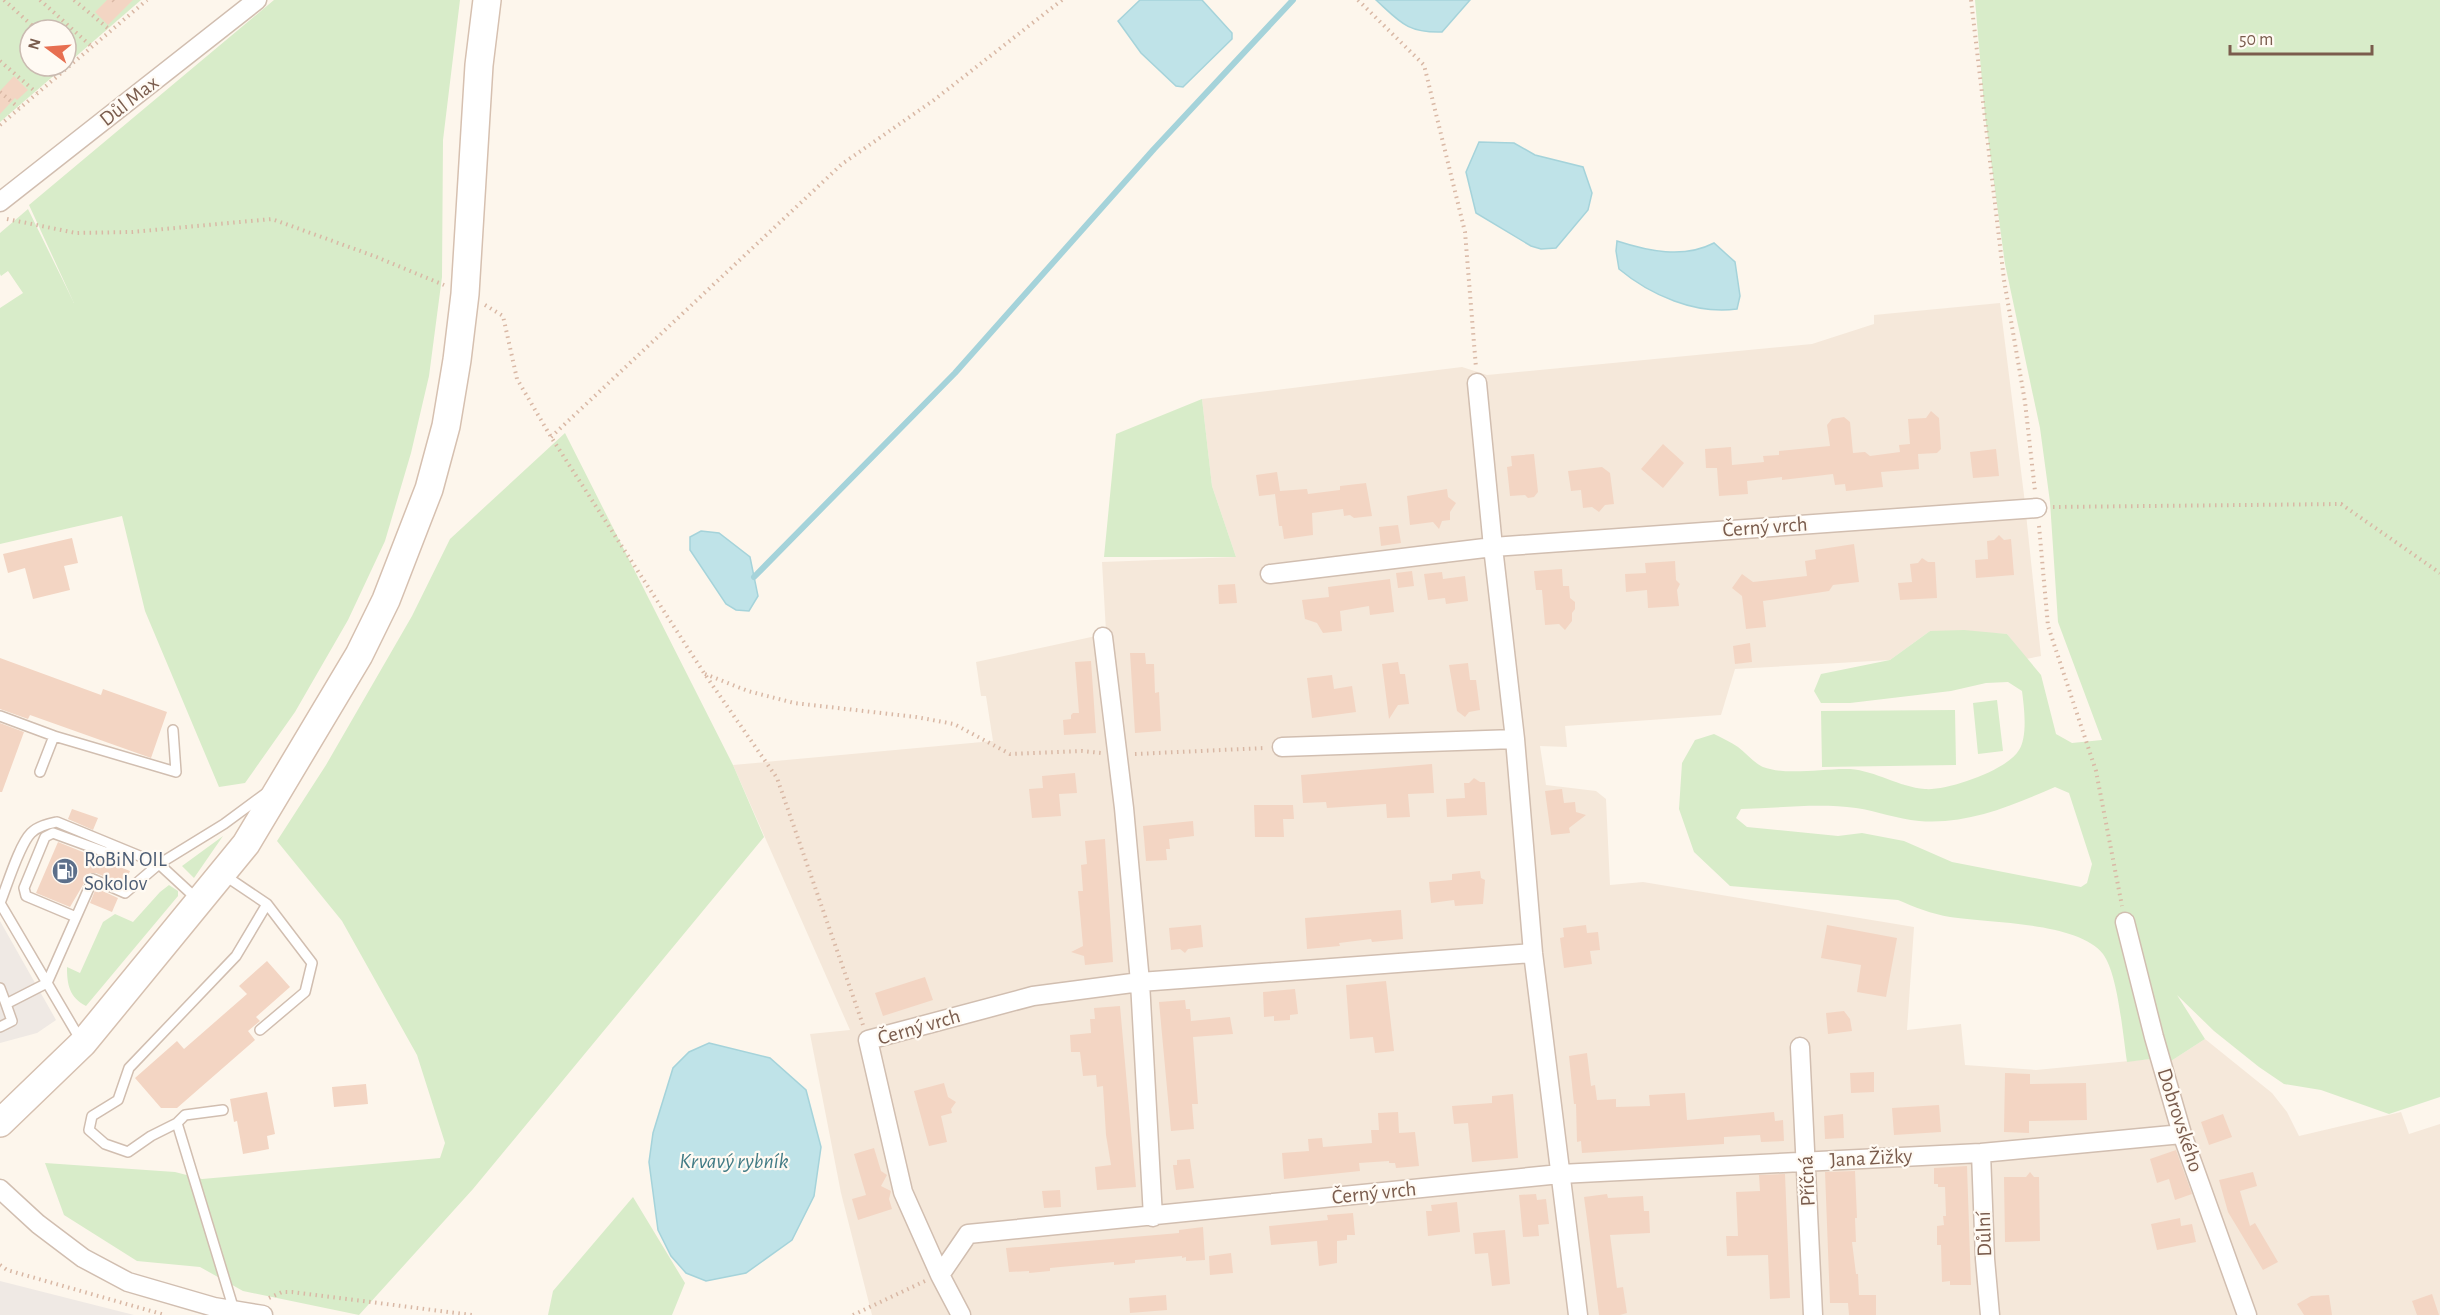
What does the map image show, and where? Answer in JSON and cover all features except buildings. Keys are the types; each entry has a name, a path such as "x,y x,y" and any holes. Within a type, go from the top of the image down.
{"main road":[{"path":"0,1124 82,1042 246,844 359,655 386,600 429,489 446,426 458,360 465,294 479,65 487,0"}],"street":[{"name":"Důl Max","path":"0,202 257,0"},
{"path":"1477,383 1515,739 1533,953 1578,1315"},
{"name":"Černý vrch","path":"1270,574 1493,547 2037,508"},
{"path":"1103,637 1118,755 1140,982 1153,1217"},
{"path":"1282,747 1515,739"},
{"name":"Dobrovského","path":"2126,922 2154,1036 2182,1134 2247,1315"},
{"name":"Černý vrch","path":"962,1315 940,1275 903,1192 868,1040 1033,996 1140,982 1533,953"},
{"name":"Příčná","path":"1800,1047 1813,1315"},
{"name":"Jana Žižky","path":"1560,1174 1982,1153 2182,1134"},
{"name":"Důlní","path":"1982,1153 1985,1259 1990,1315"},
{"name":"Černý vrch","path":"940,1275 968,1234 1560,1174"},
{"path":"0,1189 38,1224 83,1258 128,1282 214,1307 263,1315"}],"lane":[{"path":"0,716 176,772 173,730"},
{"path":"40,772 54,735"},
{"path":"6,1004 47,983 93,879 125,892 159,864 224,824 287,777"},
{"path":"82,1042 0,903 15,863 30,834 43,825 57,822 159,864 200,902"},
{"path":"76,917 26,896 24,888 45,837 53,833 105,852 128,851"},
{"path":"222,874 267,904 312,963 305,992 260,1030"},
{"path":"223,1110 185,1115 177,1123 151,1136 128,1152 105,1144 89,1130 92,1116 118,1100 129,1068 236,956 267,904"},
{"path":"0,988 12,1022 0,1027"},
{"path":"177,1123 234,1310"}],"path":[{"path":"4,0 24,18"},
{"path":"40,0 91,46"},
{"path":"74,0 110,30"},
{"path":"78,58 147,0"},
{"path":"551,437 842,164 934,100 1062,0"},
{"path":"1358,0 1424,65 1465,232 1477,383"},
{"path":"1971,0 2004,280 2025,402 2048,626 2096,771 2126,922"},
{"path":"0,62 37,93"},
{"path":"0,125 55,78"},
{"path":"0,92 19,108"},
{"path":"0,217 76,233 132,232 272,219 374,256 465,294 503,316 517,379 551,437 704,673 777,778 868,1040"},
{"path":"2037,508 2341,504 2440,573"},
{"path":"704,673 748,691 794,703 916,717 954,724 1010,754 1082,751 1118,755 1282,747"},
{"path":"0,1265 6,1270 165,1315"},
{"path":"853,1315 940,1275"},
{"path":"258,1314 268,1298 282,1292 472,1315"}],"shaded area":[{"path":"2000,303 2041,656 2026,659 2007,634 1930,631 1890,660 1735,669 1721,715 1565,726 1567,747 1540,746 1546,785 1596,791 1606,799 1610,885 1643,882 1914,927 1907,1030 1961,1024 1965,1065 2036,1070 2150,1059 2171,1061 2205,1039 2272,1093 2287,1112 2299,1136 2401,1112 2409,1134 2440,1124 2440,1315 872,1315 841,1193 810,1034 850,1030 733,765 993,741 986,696 981,696 976,662 1096,636 1107,649 1102,562 1236,557 1212,486 1202,399 1462,367 1487,375 1812,344 1874,324 1874,315"},
{"path":"0,921 56,1020 37,1033 0,1043"},
{"path":"0,1281 134,1315 0,1315"}],"green space":[{"path":"0,0 141,0 78,55 78,18 18,18 18,78 51,78 0,122"},
{"path":"274,0 460,0 443,140 442,277 429,376 411,453 385,541 348,620 295,712 245,783 219,787 145,611 122,516 0,544 0,308 23,293 8,271 1,276 0,274 0,233 28,209 74,303 29,205"},
{"path":"1975,0 2440,0 2440,1097 2389,1114 2321,1090 2284,1084 2214,1031 2177,995 2205,1039 2171,1061 2150,1059 2127,1062 2113,976 2103,954 2091,943 2054,930 1943,916 1898,900 1730,886 1694,852 1679,809 1682,763 1695,740 1714,734 1738,747 1763,767 1773,770 1860,770 1915,788 1925,789 1962,783 1990,772 2013,758 2024,737 2024,713 2022,691 2008,682 1986,683 1951,691 1850,703 1821,703 1814,691 1821,674 1890,660 1930,631 1964,630 2007,634 2041,675 2056,734 2072,743 2102,740 2058,622 2050,502 2040,428 2005,264 1985,116","holes":["2055,787 2069,793 2092,864 2087,883 2081,887 1952,862 1904,841 1862,833 1838,836 1747,827 1736,818 1741,809 1828,806 1856,808 1919,821 1954,820 1988,813"]},
{"path":"1202,399 1212,486 1236,557 1104,557 1116,434"},
{"path":"565,433 733,765 764,837 473,1189 359,1315 243,1291 200,1267 137,1261 64,1215 45,1163 175,1172 202,1179 440,1158 445,1143 417,1055 342,921 277,841 326,765 412,616 450,539"},
{"path":"1997,700 2003,751 1978,754 1973,703"},
{"path":"1955,710 1956,765 1822,767 1821,711"},
{"path":"223,836 194,878 182,866"},
{"path":"169,885 178,891 178,896 86,1006 80,1002 70,990 67,967 80,973 103,922 115,914 133,922"},
{"path":"633,1197 685,1283 672,1315 548,1315 553,1291"}],"water":[{"path":"1140,0 1202,0 1232,33 1232,39 1183,87 1176,86 1141,53 1118,21"},
{"path":"1376,0 1470,0 1442,32 1430,32 1405,25"},
{"path":"1479,142 1514,143 1535,155 1583,167 1592,193 1588,210 1556,248 1541,249 1531,246 1476,213 1466,172"},
{"path":"1617,241 1666,252 1690,251 1714,243 1735,262 1740,296 1737,309 1706,309 1659,295 1619,269"},
{"path":"701,531 719,533 750,557 758,596 749,611 736,610 726,604 690,550 690,537"},
{"name":"Krvavý rybník","path":"709,1043 770,1058 806,1090 821,1147 814,1196 792,1240 746,1273 706,1281 686,1273 671,1256 658,1230 649,1162 653,1133 673,1068 689,1052"}],"waterway":[{"path":"754,577 955,373 1154,149 1293,0"}],"place":[{"name":"RoBiN OIL Sokolov","path":"65,871"}]}
